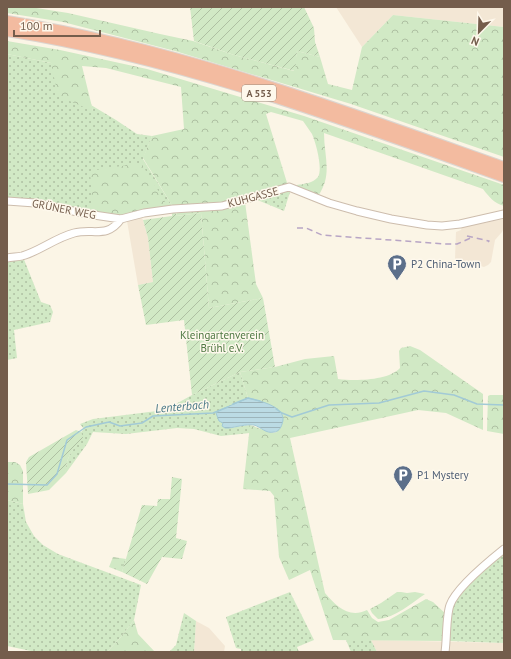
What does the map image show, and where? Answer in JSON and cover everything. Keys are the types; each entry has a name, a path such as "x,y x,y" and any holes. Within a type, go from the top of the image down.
{"highway":[{"name":"A 553","path":"7,21 69,32 108,41 250,80 347,111 504,167"},
{"name":"A 553","path":"7,31 107,51 255,92 350,123 504,177"}],"street":[{"name":"KUHGASSE","path":"121,218 175,209 222,206 289,187 329,203 357,211 391,219 428,225 442,226 460,224 504,214"},
{"name":"GRÜNER WEG","path":"7,201 35,203 87,214 121,218"},
{"path":"7,258 22,256 53,241 75,233 106,232 121,218"},
{"path":"446,652 449,612 453,599 504,549"}],"shaded area":[{"path":"336,7 504,7 504,27 393,15 362,47"},
{"path":"142,217 148,238 153,282 138,285 127,221"},
{"path":"504,219 504,227 502,232 495,240 491,262 488,265 484,267 455,259 456,232 461,230 462,227"},
{"path":"196,621 209,628 225,646 224,652 194,652"},
{"path":"371,640 504,643 504,652 377,652"}],"green space":[{"path":"7,7 30,7 68,13 193,41 234,55 294,71 297,51 320,57 328,84 352,90 362,47 393,15 504,27 504,157 351,104 175,51 63,22 7,13"},
{"path":"190,7 304,7 314,28 315,42 320,57 297,51 295,71 234,55 194,41"},
{"path":"7,41 60,50 147,69 304,116 504,185 504,206 497,203 487,195 483,189 324,133 327,165 323,188 318,196 297,187 297,185 314,181 318,177 320,168 312,134 303,121 271,112 266,114 288,186 222,203 173,207 143,158 152,136 184,129 181,87 106,68 82,66 93,111 58,96 51,63 7,54"},
{"path":"7,54 51,63 93,111 91,105 137,134 152,136 143,159 173,207 93,213 7,199"},
{"path":"141,163 169,208 121,216 93,213 90,171"},
{"path":"291,189 284,211 255,199"},
{"path":"245,202 256,284 263,298 209,308 201,213 176,216 177,210"},
{"name":"Kleingartenverein Brühl e.V.","path":"172,213 176,213 176,216 201,213 209,308 263,298 275,367 240,372 192,395 184,320 146,325 138,285 153,282 148,238 143,220 172,216"},
{"path":"23,257 41,302 50,305 53,312 50,322 14,330 17,358 7,360 7,259"},
{"path":"410,346 420,350 483,394 483,430 446,413 418,410 290,438 325,593 343,610 354,613 367,610 372,618 378,622 389,620 426,599 433,602 447,615 444,641 333,640 310,570 289,580 279,557 274,496 270,491 243,489 250,425 272,433 277,432 258,400 248,398 240,372 275,367 305,359 334,356 338,379 353,380 379,378 395,372 400,368 399,351 401,348"},
{"path":"240,372 248,398 220,410 223,422 229,428 250,425 250,433 221,436 194,429 177,428 126,434 93,432 87,444 66,473 68,458 82,438 81,432 84,429 80,424 93,419 165,410"},
{"path":"504,395 504,434 487,431 488,396"},
{"path":"76,430 81,432 83,438 68,458 66,473 49,490 28,494 26,462 29,457"},
{"path":"7,462 15,462 20,465 23,471 23,504 7,500"},
{"path":"172,477 182,479 176,538 187,541 182,559 162,557 147,584 122,572 142,505 157,506 158,499 170,499"},
{"path":"7,500 23,504 26,522 34,536 43,545 58,554 141,585 134,620 107,652 36,652 7,646"},
{"path":"504,553 504,643 449,641 450,616 456,598"},
{"path":"113,557 126,559 122,572 109,567"},
{"path":"290,592 314,640 297,647 299,652 241,652 241,649 236,648 226,617"},
{"path":"397,592 415,592 425,594 397,613 378,619 370,609"},
{"path":"184,613 196,621 194,652 169,652 176,645"},
{"path":"134,620 138,634 155,652 107,652 120,638"},
{"path":"346,640 371,640 377,652 351,652"}],"water":[{"path":"248,398 266,403 281,413 283,418 282,425 279,430 275,432 266,431 254,425 229,428 222,426 223,423 219,421 216,413"}],"waterway":[{"name":"Lenterbach","path":"276,409 292,417 329,405 379,403 424,391 454,395 477,404 504,405"},
{"name":"Lenterbach","path":"233,404 248,398 260,401"},
{"name":"Lenterbach","path":"7,484 47,485 57,474 67,440 86,427 109,422 120,426 142,423 153,416 213,413 228,407"}],"railway":[{"path":"297,228 306,228 322,235 445,244 457,244 473,237"},
{"path":"467,236 489,241 488,242"}],"place":[{"name":"P2 China-Town","path":"397,281"},
{"name":"P1 Mystery","path":"403,492"}]}
